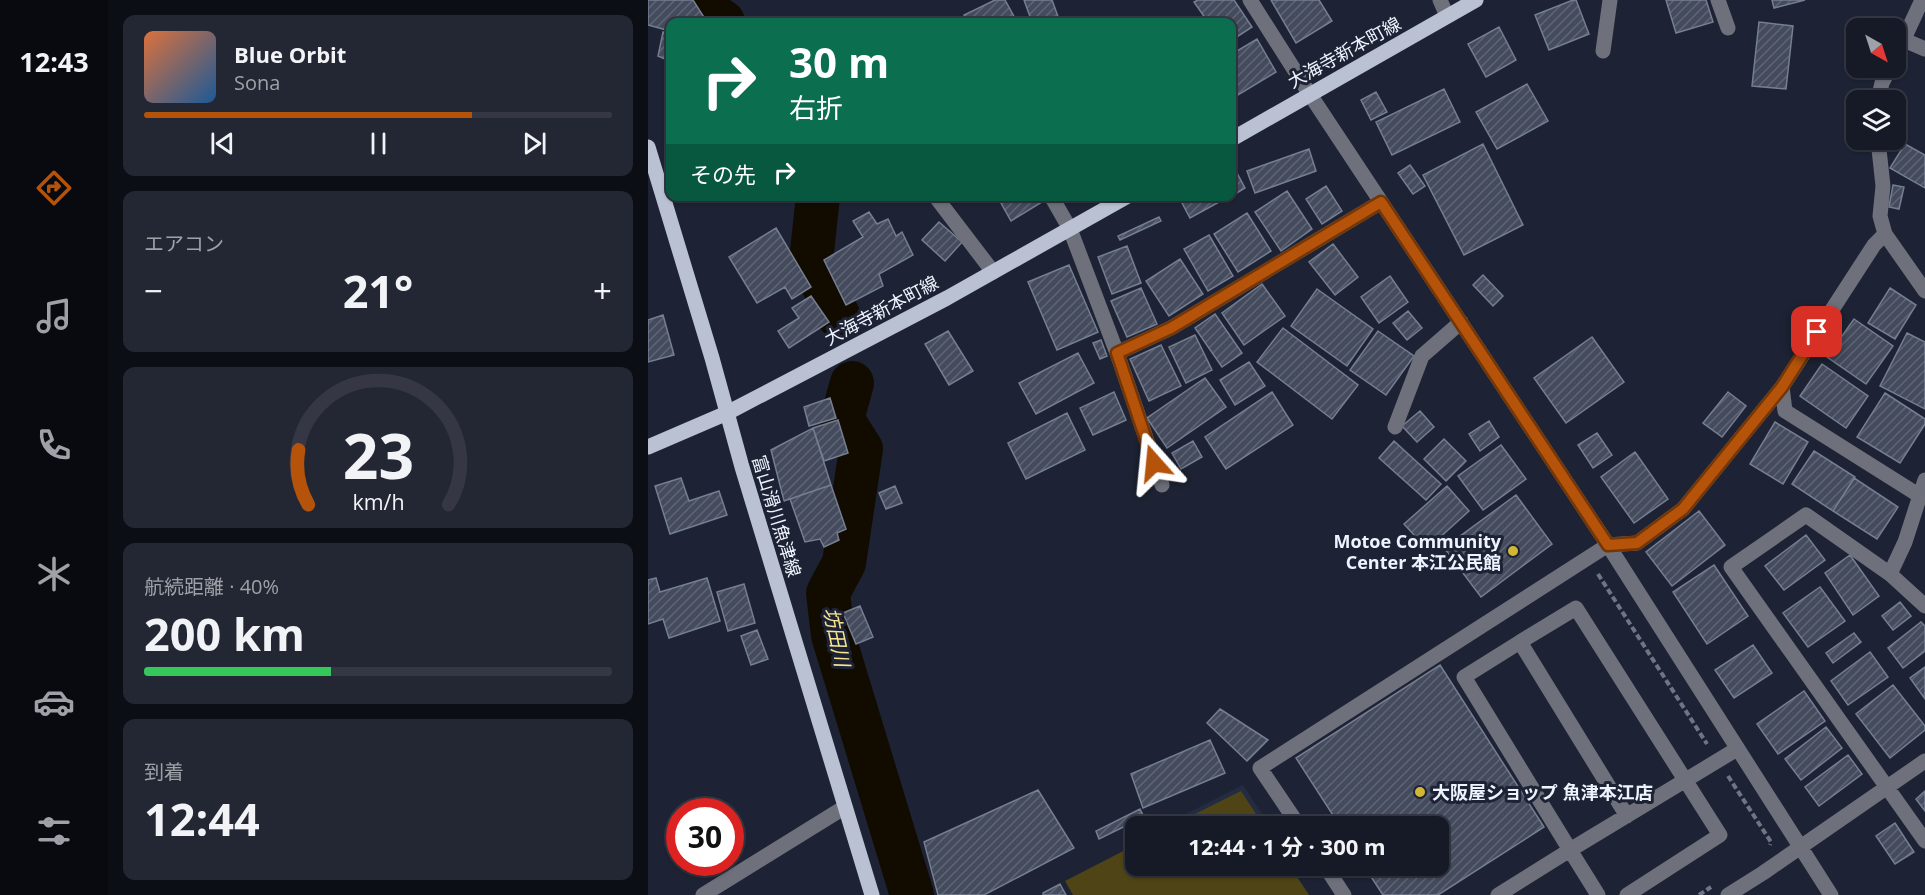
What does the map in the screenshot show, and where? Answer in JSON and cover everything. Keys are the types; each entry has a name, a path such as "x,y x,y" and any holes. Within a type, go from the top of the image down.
{"main road":[{"name":"大海寺新本町線","path":"1236,137 1476,0"},
{"name":"富山滑川魚津線","path":"648,147 872,895"},
{"name":"大海寺新本町線","path":"648,447 727,413 993,272 1119,201"}],"street":[{"path":"1250,0 1608,545 1831,895"},
{"path":"1440,0 1447,16"},
{"path":"1603,51 1610,0"},
{"path":"1718,0 1728,28"},
{"path":"1906,36 1922,0"},
{"path":"1906,41 1925,49"},
{"path":"1879,150 1883,186 1880,216 1885,234 1925,291"},
{"path":"938,201 993,272"},
{"path":"1054,201 1070,229 1117,353 1162,485"},
{"path":"1117,353 1171,328 1381,202"},
{"path":"1292,816 1260,768 1608,545 1637,543 1683,509 1782,387 1874,245 1885,234"},
{"path":"1395,427 1422,356 1461,322"},
{"path":"1782,387 1785,411 1920,496"},
{"path":"1890,574 1905,542 1925,480"},
{"path":"1925,606 1890,574 1806,515 1731,567 1925,841"},
{"path":"1598,895 1464,677 1576,608 1720,835 1626,895"},
{"path":"1521,642 1626,816"},
{"path":"1498,895 1737,749"},
{"path":"1723,889 1800,848 1925,760"},
{"path":"703,895 845,807"},
{"path":"1332,876 1344,895"}],"path":[{"path":"1588,558 1771,842 1768,848"},
{"path":"1699,895 1723,889"}],"shaded area":[{"path":"1243,785 1263,816 1182,816"},
{"path":"1241,791 1257,816 1191,816"},
{"path":"1125,850 1125,876 1297,876 1309,895 1073,895 1065,881"}],"building":[{"path":"648,0 693,0 704,18 666,18 666,30 648,25"},
{"path":"995,0 1005,0 1015,18 966,18 964,15"},
{"path":"1024,0 1052,0 1059,18 1031,18"},
{"path":"1234,0 1252,27 1236,37 1236,18 1205,18 1194,2"},
{"path":"1271,0 1319,0 1332,21 1296,43"},
{"path":"1576,0 1589,34 1549,50 1535,15"},
{"path":"1666,0 1706,0 1713,22 1676,33"},
{"path":"1772,0 1805,0 1774,8"},
{"path":"1759,22 1793,26 1786,89 1752,86"},
{"path":"1499,27 1516,60 1486,77 1468,44"},
{"path":"663,32 666,33 666,59 658,56"},
{"path":"1257,39 1276,72 1238,95 1236,91 1236,52"},
{"path":"1527,84 1548,121 1497,149 1476,112"},
{"path":"1444,89 1460,122 1392,155 1376,122"},
{"path":"1376,92 1387,112 1371,120 1361,100"},
{"path":"1483,144 1523,225 1464,255 1423,175"},
{"path":"1906,145 1925,155 1925,188 1890,168 1901,150 1906,150"},
{"path":"1309,149 1316,171 1255,193 1247,171"},
{"path":"1410,165 1425,186 1413,194 1398,173"},
{"path":"1236,171 1245,188 1236,194"},
{"path":"1893,185 1904,187 1899,209 1889,207"},
{"path":"1326,186 1342,211 1322,224 1306,199"},
{"path":"1287,191 1312,229 1281,251 1255,212"},
{"path":"1000,201 1042,201 1042,202 1011,221"},
{"path":"1181,201 1221,201 1190,218"},
{"path":"869,212 877,224 888,219 896,236 902,232 913,255 879,274 883,286 846,305 824,260 863,237 853,221"},
{"path":"1247,213 1271,251 1238,272 1214,234"},
{"path":"1159,217 1161,221 1120,240 1118,236"},
{"path":"939,222 962,242 945,261 922,240"},
{"path":"776,228 811,287 792,299 785,287 757,303 729,257"},
{"path":"1209,235 1233,276 1208,291 1184,249"},
{"path":"1333,244 1358,277 1335,295 1309,262"},
{"path":"1127,246 1141,283 1112,294 1098,257"},
{"path":"1180,259 1203,294 1169,316 1146,281"},
{"path":"1069,265 1098,332 1057,350 1028,282"},
{"path":"1483,275 1503,296 1493,306 1473,285"},
{"path":"1390,276 1408,302 1379,323 1361,297"},
{"path":"1262,284 1285,316 1244,345 1222,313"},
{"path":"1141,288 1157,324 1127,337 1111,301"},
{"path":"1890,288 1916,305 1895,339 1868,323"},
{"path":"1317,289 1373,329 1347,366 1291,326"},
{"path":"811,296 829,322 789,348 778,331 799,318 792,308"},
{"path":"1408,311 1422,328 1407,340 1393,323"},
{"path":"1215,314 1242,353 1222,367 1195,328"},
{"path":"663,315 674,355 648,362 648,320"},
{"path":"1854,319 1893,346 1866,384 1827,357"},
{"path":"1283,328 1358,385 1332,419 1257,362"},
{"path":"948,331 973,371 949,385 925,344"},
{"path":"1378,331 1414,356 1386,395 1350,370"},
{"path":"1907,333 1925,342 1925,409 1880,386"},
{"path":"1195,335 1212,370 1186,383 1169,347"},
{"path":"1592,337 1624,382 1566,423 1534,378"},
{"path":"1101,340 1107,356 1100,359 1093,343"},
{"path":"1161,345 1181,386 1149,401 1130,359"},
{"path":"1078,353 1094,383 1036,414 1019,383"},
{"path":"1249,362 1265,386 1235,405 1220,380"},
{"path":"1822,364 1868,396 1846,428 1800,396"},
{"path":"1205,378 1226,407 1167,448 1147,418"},
{"path":"1114,392 1126,420 1093,435 1080,408"},
{"path":"1272,392 1293,425 1226,469 1205,437"},
{"path":"1728,392 1746,406 1722,437 1703,423"},
{"path":"1885,393 1925,419 1925,424 1900,463 1857,437"},
{"path":"830,398 836,418 809,426 804,407"},
{"path":"1420,411 1434,427 1417,442 1402,426"},
{"path":"1067,413 1085,450 1026,479 1008,443"},
{"path":"838,420 848,453 824,461 813,428"},
{"path":"1489,421 1499,437 1480,451 1469,434"},
{"path":"1775,422 1808,442 1783,484 1750,464"},
{"path":"813,428 831,485 784,501 771,450"},
{"path":"1597,433 1612,455 1593,468 1578,445"},
{"path":"1444,439 1466,461 1446,481 1424,459"},
{"path":"1193,441 1202,457 1181,469 1172,453"},
{"path":"1394,441 1441,484 1426,500 1379,458"},
{"path":"1501,445 1526,479 1483,510 1458,476"},
{"path":"1814,451 1855,477 1833,511 1792,484"},
{"path":"1635,452 1668,499 1634,523 1601,477"},
{"path":"681,478 689,501 719,491 727,515 670,534 655,486"},
{"path":"1854,478 1898,507 1877,539 1833,511"},
{"path":"831,485 846,529 837,533 839,540 824,547 820,539 805,542 790,499"},
{"path":"895,486 902,503 886,509 879,493"},
{"path":"1447,486 1469,511 1427,549 1404,524"},
{"path":"1516,495 1552,544 1481,597 1444,548"},
{"path":"1699,511 1725,545 1672,586 1646,552"},
{"path":"1806,535 1825,560 1784,590 1765,566"},
{"path":"1850,555 1879,596 1853,615 1825,573"},
{"path":"1714,565 1748,616 1707,644 1673,592"},
{"path":"656,578 660,592 707,578 720,621 669,638 663,619 648,624 648,580"},
{"path":"744,584 755,623 728,631 717,592"},
{"path":"1820,587 1845,621 1808,647 1783,613"},
{"path":"1900,602 1911,616 1893,630 1882,616"},
{"path":"860,606 873,637 856,644 843,613"},
{"path":"1921,622 1925,626 1925,651 1903,668 1888,648"},
{"path":"757,630 768,659 751,665 741,636"},
{"path":"1854,633 1861,642 1833,663 1826,653"},
{"path":"1753,645 1772,673 1734,698 1715,670"},
{"path":"1870,652 1888,677 1848,705 1831,681"},
{"name":"大阪屋ショップ 魚津本江店","path":"1440,665 1544,827 1438,895 1383,895 1371,876 1449,876 1449,816 1334,816 1296,758"},
{"path":"1925,667 1925,699 1910,678"},
{"path":"1893,685 1925,726 1925,730 1890,758 1856,714"},
{"path":"1804,691 1825,721 1778,754 1757,724"},
{"path":"1220,709 1268,740 1247,761 1207,723"},
{"path":"1826,727 1842,748 1801,780 1785,759"},
{"path":"1210,740 1225,773 1143,808 1131,774"},
{"path":"1848,755 1862,774 1819,806 1805,787"},
{"path":"1038,790 1074,848 984,895 938,895 924,842"},
{"path":"1925,791 1925,811 1916,799"},
{"path":"1140,809 1144,816 1126,816"},
{"path":"1125,816 1125,826 1099,839 1096,831"},
{"path":"1895,823 1914,852 1895,864 1876,836"},
{"path":"1060,884 1066,895 1043,895 1043,893"}],"waterway":[{"name":"坊田川","path":"702,0 707,11 717,18"},
{"name":"坊田川","path":"817,201 811,261 839,317"},
{"name":"坊田川","path":"852,383 842,419 861,449 844,563 828,593 833,635 912,895"}],"place":[{"name":"Motoe Community Center 本江公民館","path":"1513,551"},
{"name":"大阪屋ショップ 魚津本江店","path":"1420,792"}],"route":[{"path":"1154,463 1117,353 1171,328 1381,202 1608,545 1637,543 1683,509 1782,387 1817,332"}]}
